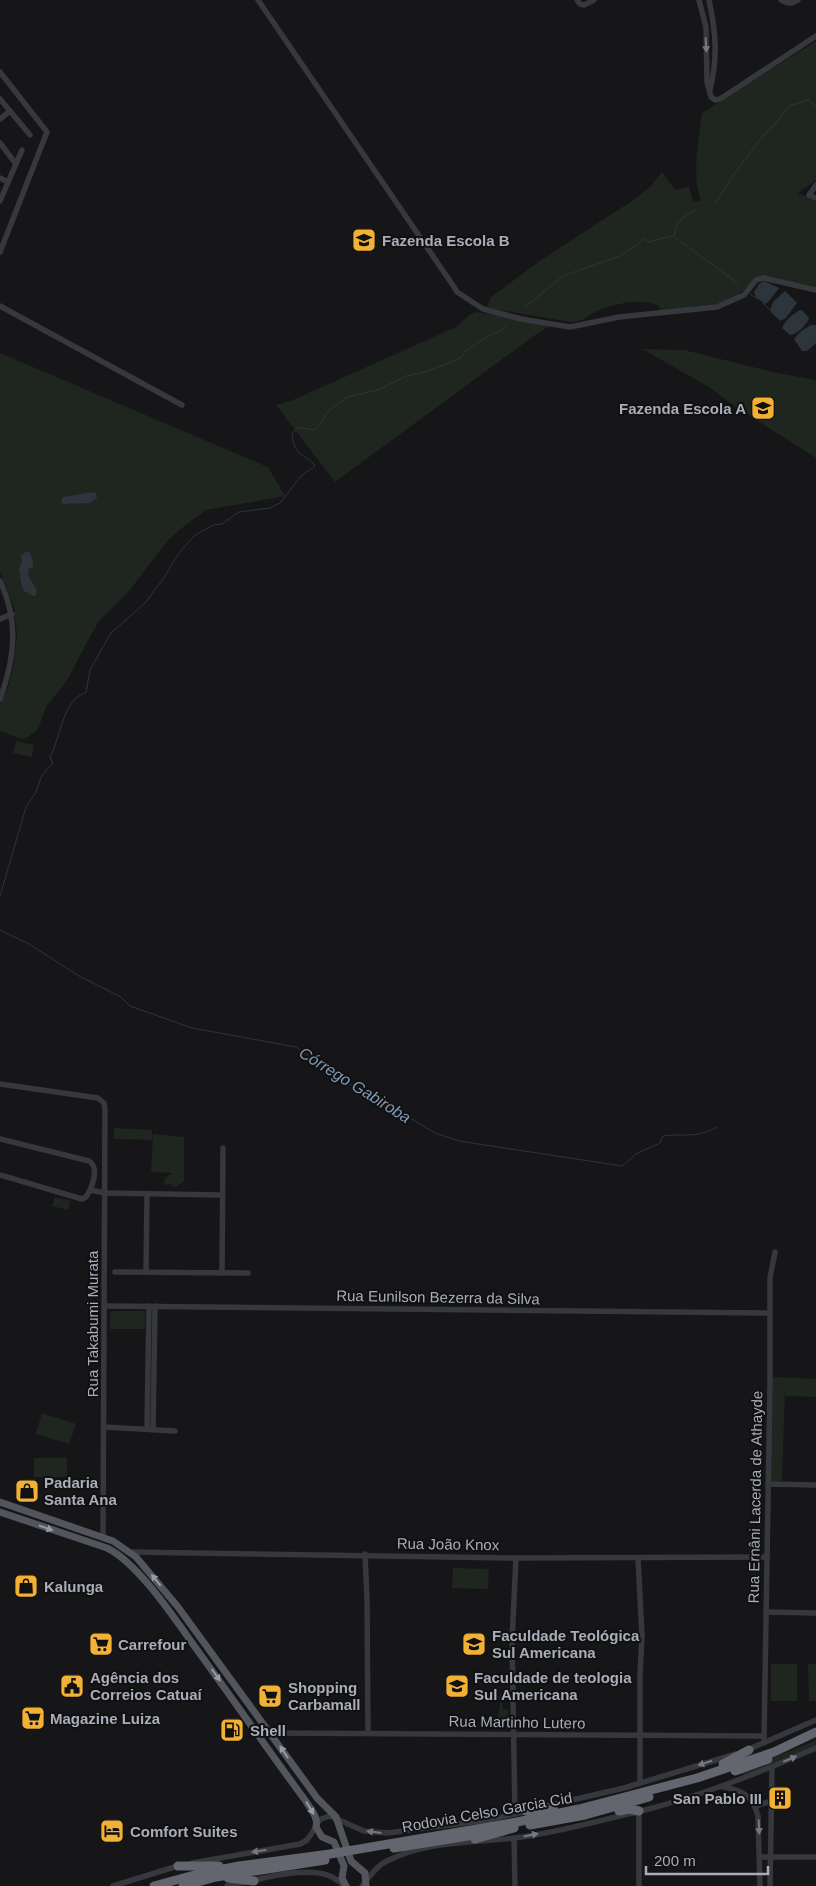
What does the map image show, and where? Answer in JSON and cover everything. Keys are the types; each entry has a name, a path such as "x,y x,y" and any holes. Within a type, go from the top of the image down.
{"highway":[{"name":"Rodovia Celso Garcia Cid","path":"365,1850 514,1833 697,1778 774,1752 816,1732"},
{"name":"Rodovia Celso Garcia Cid","path":"183,1886 216,1877 517,1822 582,1812 755,1765 816,1738"},
{"path":"697,1778 749,1750"},
{"path":"526,1812 582,1812 630,1809 639,1811"},
{"path":"466,1842 514,1833"},
{"name":"Rodovia Celso Garcia Cid","path":"154,1886 198,1874 239,1866 332,1856"},
{"path":"178,1866 239,1866"},
{"path":"216,1877 254,1881"}],"main road":[{"path":"0,1502 114,1541 130,1552 156,1580 230,1677 317,1798 336,1818 351,1861 365,1873 365,1884"},
{"path":"0,1512 111,1550 128,1563 200,1653 305,1800 313,1812 316,1825 322,1837 334,1842 343,1863 342,1878 345,1886"},
{"path":"151,1590 162,1596 183,1620 192,1627"},
{"path":"200,1653 207,1648"},
{"path":"225,1689 229,1692 233,1690 230,1677"},
{"path":"234,1701 242,1702 267,1733 271,1733"}],"street":[{"path":"258,0 457,292 483,309 521,319 570,327 619,317 717,306 744,295 756,280 764,278 816,290"},
{"path":"577,0 583,5 594,0"},
{"path":"699,0 706,28 707,82 713,99 720,100 816,36"},
{"path":"709,0 716,44 715,64 710,90"},
{"path":"781,0 785,3 793,3 798,0"},
{"path":"0,72 47,132 0,252"},
{"path":"0,99 30,135"},
{"path":"0,119 10,111"},
{"path":"0,144 16,164"},
{"path":"0,201 22,150"},
{"path":"0,178 7,184"},
{"path":"0,182 7,184"},
{"path":"815,186 809,195 816,198"},
{"path":"0,306 182,405"},
{"path":"0,581 8,597 12,614 13,632 11,666 0,699"},
{"path":"0,619 12,614"},
{"name":"Rua Takabumi Murata","path":"0,1084 98,1098 104,1103 103,1537"},
{"path":"0,1138 89,1161 93,1163 95,1168 90,1190 86,1198 82,1199 0,1175"},
{"path":"222,1273 223,1148"},
{"path":"90,1190 125,1193"},
{"path":"104,1192 222,1195"},
{"path":"105,1206 110,1197 115,1193"},
{"path":"146,1272 147,1194"},
{"name":"Rua Ernâni Lacerda de Athayde","path":"764,1739 770,1278 775,1252"},
{"path":"115,1272 248,1273"},
{"name":"Rua Eunilson Bezerra da Silva","path":"105,1306 770,1313"},
{"path":"150,1429 152,1306"},
{"path":"104,1426 175,1431"},
{"path":"768,1484 816,1485"},
{"name":"Rua João Knox","path":"130,1552 365,1554 516,1558 766,1557"},
{"path":"365,1554 368,1733"},
{"path":"515,1814 512,1640 516,1558"},
{"path":"638,1558 642,1636 640,1783"},
{"path":"766,1612 816,1613"},
{"name":"Rodovia Celso Garcia Cid","path":"336,1818 364,1831 388,1834 526,1812 640,1783 749,1750 764,1739 816,1720"},
{"name":"Rua Martinho Lutero","path":"271,1733 489,1734 513,1736 640,1734 764,1739"},
{"path":"515,1886 514,1833 639,1811 720,1787 816,1748"},
{"path":"770,1886 772,1767"},
{"path":"720,1787 738,1790 756,1806 760,1886"},
{"path":"756,1806 771,1801"},
{"path":"639,1811 639,1886"},
{"path":"113,1886 178,1866 300,1844 307,1840 321,1818 327,1816 336,1818"},
{"path":"365,1884 371,1873 382,1863 398,1856 428,1848 466,1842"},
{"path":"760,1857 816,1856"},
{"path":"227,1886 290,1874 310,1873 332,1877 345,1886"}],"shaded area":[{"path":"816,41 816,180 798,193 816,200 816,288 764,276 753,281 736,296 716,304 660,311 659,306 653,303 628,302 603,308 582,320 571,322 486,308 491,297 541,260 635,199 651,186 662,172 675,190 689,187 693,202 701,201 696,168 702,113"},
{"path":"764,281 779,288 765,304 756,297 754,292 759,284"},
{"path":"785,291 797,303 786,318 780,321 770,311 773,302"},
{"path":"800,310 809,318 801,329 790,335 782,328 789,318"},
{"path":"476,312 553,324 538,333 335,482 276,405 293,400 456,327 469,315"},
{"path":"811,325 816,325 816,343 807,351 802,351 794,339 801,331"},
{"path":"642,349 684,350 773,372 816,380 816,458 736,407 709,387"},
{"path":"0,353 268,467 285,496 206,510 168,540 129,591 99,621 68,679 46,707 38,729 22,739 0,731 0,704 8,687 13,668 17,635 14,607 0,572"},
{"path":"96,493 97,498 90,503 64,504 61,502 63,497"},
{"path":"26,551 30,553 33,561 33,567 28,572 37,590 36,595 33,596 24,591 19,569 22,561 21,556"},
{"path":"16,741 34,745 32,757 13,753"},
{"path":"114,1128 152,1130 152,1140 114,1139"},
{"path":"153,1134 184,1137 184,1181 176,1187 171,1184 164,1185 165,1178 173,1173 151,1172"},
{"path":"55,1197 71,1201 68,1210 52,1206"},
{"path":"112,1311 145,1311 145,1329 110,1329 110,1314"},
{"path":"773,1377 816,1379 816,1397 786,1396 785,1390 782,1481 770,1481"},
{"path":"42,1413 76,1424 69,1444 36,1434"},
{"path":"34,1458 67,1458 67,1477 34,1477"},
{"path":"453,1568 489,1569 488,1589 452,1588"},
{"path":"771,1664 797,1664 797,1701 771,1701"},
{"path":"808,1664 816,1664 816,1701 809,1701"},
{"path":"488,1690 489,1695 500,1696 501,1692 503,1710 508,1710 508,1726 505,1728 496,1727 501,1699 487,1696"},
{"path":"816,1740 816,1746 790,1757 789,1755 789,1757 745,1775 738,1772"}],"waterway":[{"path":"715,204 734,174 789,106 808,100 816,106"},
{"path":"526,306 563,276 620,256 645,239 649,242 675,235 678,223 694,211"},
{"path":"673,236 739,284"},
{"path":"750,294 758,299"},
{"path":"763,303 771,311"},
{"path":"0,896 26,807 36,792 42,775 53,763 50,757 67,710 76,698 86,692 90,670 111,633 145,603 179,553 194,536 213,525 222,524 239,512 270,508 280,503 301,476 315,466 297,451 295,447 292,434 298,427 315,430 327,412 347,397 378,390 406,376 425,372 459,359 468,349 500,331 508,323"},
{"name":"Córrego Gabiroba","path":"0,930 29,944 79,976 121,997 130,1006 192,1028 296,1047 347,1083 369,1094 379,1103 402,1113 435,1133 459,1141 622,1166 636,1154 660,1143 663,1136 697,1134 717,1127"}],"place":[{"name":"Fazenda Escola B","path":"364,240"},
{"name":"Fazenda Escola A","path":"763,408"},
{"name":"Padaria Santa Ana","path":"27,1491"},
{"name":"Kalunga","path":"26,1586"},
{"name":"Carrefour","path":"101,1644"},
{"name":"Faculdade Teológica Sul Americana","path":"474,1644"},
{"name":"Agência dos Correios Catuaí","path":"72,1686"},
{"name":"Faculdade de teologia Sul Americana","path":"457,1686"},
{"name":"Shopping Carbamall","path":"270,1696"},
{"name":"Magazine Luiza","path":"33,1718"},
{"name":"Shell","path":"232,1730"},
{"name":"San Pablo III","path":"780,1798"},
{"name":"Comfort Suites","path":"112,1831"}]}
